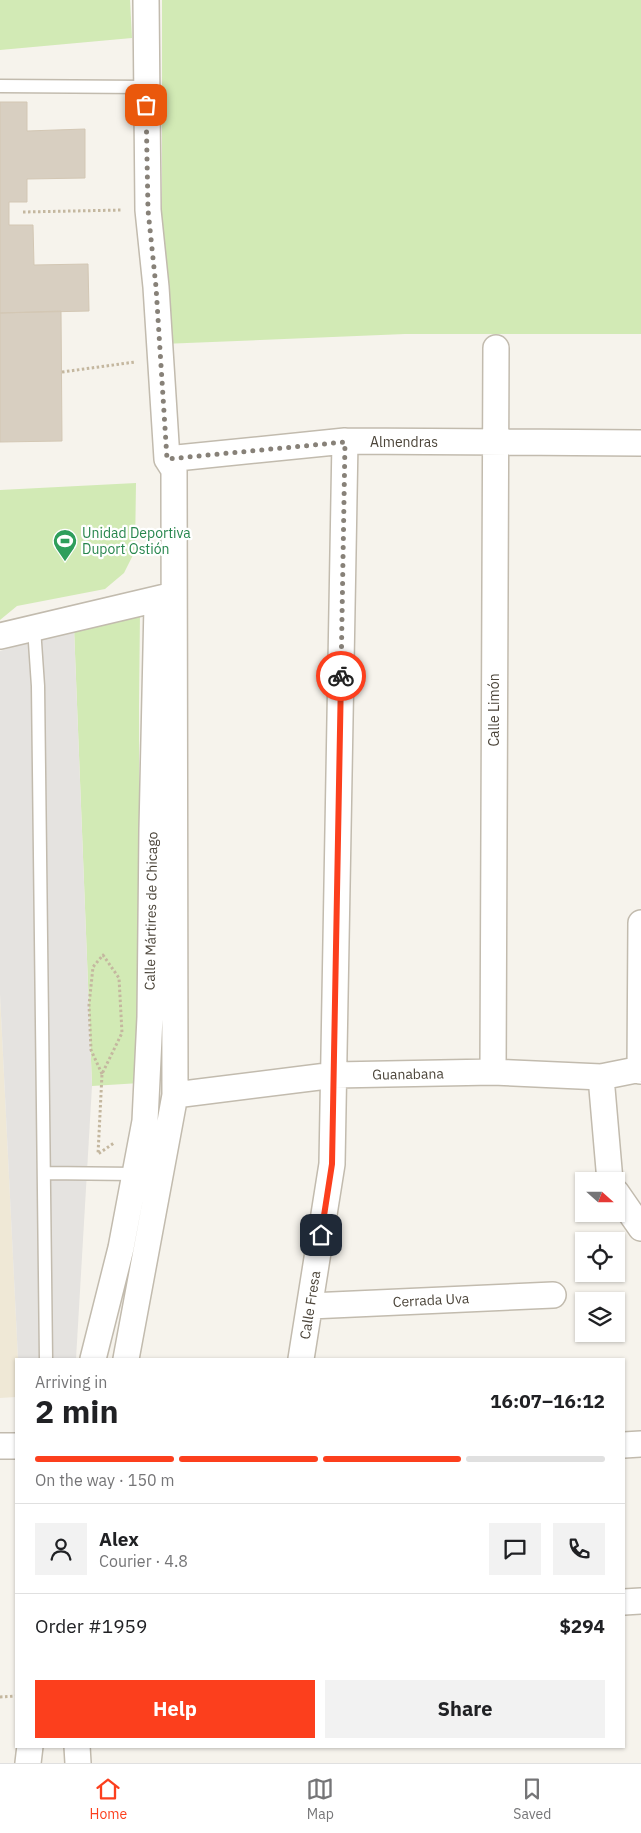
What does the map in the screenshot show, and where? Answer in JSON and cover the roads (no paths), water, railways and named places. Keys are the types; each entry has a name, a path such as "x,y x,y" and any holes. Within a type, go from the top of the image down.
{"street":[{"name":"Calle Mártires de Chicago","path":"93,1358 121,1248 145,1121 150,1017 152,830 174,470 167,459 156,287 148,210 146,0"},
{"name":"Calle Limón","path":"492,1072 496,348"},
{"name":"Almendras","path":"167,459 345,442 641,443"},
{"name":"Calle Fresa","path":"301,1358 332,1164 345,442"},
{"name":"Calle Mártires de Chicago","path":"126,1358 175,1095 166,596"},
{"path":"0,636 166,596"},
{"path":"640,1070 641,922"},
{"name":"Guanabana","path":"175,1095 335,1075 492,1072 601,1076 640,1070"},
{"path":"601,1076 609,1172"},
{"path":"625,1205 641,1228"},
{"name":"Cerrada Uva","path":"310,1306 553,1295"},
{"path":"625,1445 641,1444"},
{"path":"0,1446 15,1446"},
{"path":"625,1602 641,1600"},
{"path":"28,1763 30,1748"},
{"path":"77,1748 78,1763"}],"lane":[{"path":"0,86 146,88"},
{"path":"34,628 38,686 46,1358"},
{"path":"44,1172 135,1174"}],"place":[{"name":"Unidad Deportiva Duport Ostión","path":"65,562"}]}
